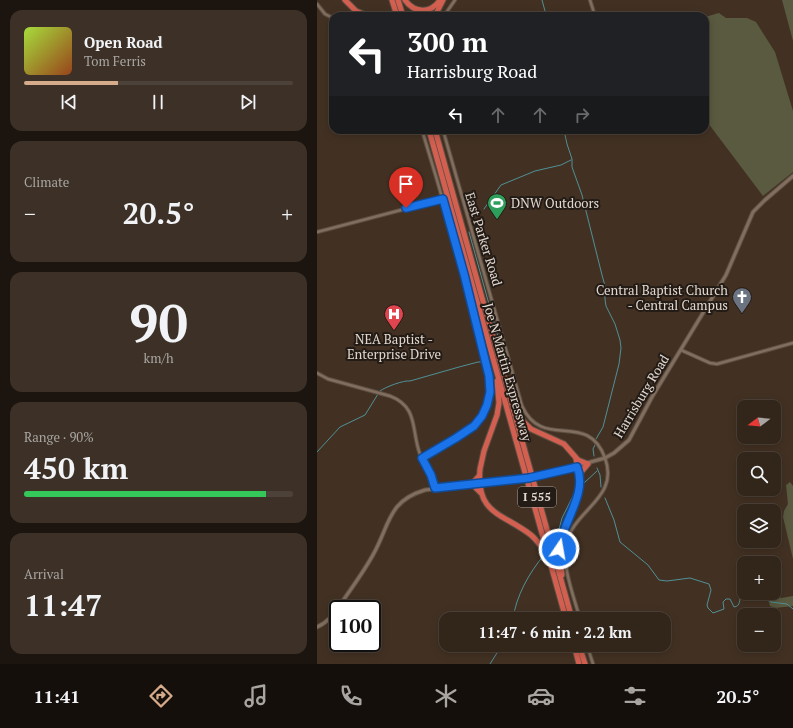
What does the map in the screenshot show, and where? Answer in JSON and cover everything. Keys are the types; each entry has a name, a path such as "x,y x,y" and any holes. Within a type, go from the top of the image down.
{"highway":[{"path":"345,0 354,10 359,12"},
{"path":"389,0 392,12"},
{"path":"392,0 396,12"},
{"path":"398,0 402,12"},
{"path":"402,0 405,12"},
{"path":"405,0 413,8 423,10 433,7 440,0"},
{"path":"437,12 443,0"},
{"name":"Joe N Martin Expressway","path":"430,134 564,612"},
{"name":"Joe N Martin Expressway","path":"437,134 441,154 570,612"},
{"path":"481,493 479,476 484,451 494,425 498,409 495,367"},
{"path":"512,406 524,422 531,428 564,444 569,448 575,458 580,477"},
{"path":"563,588 559,554 560,544 563,531 577,496 581,472 588,464 580,462 575,458"},
{"path":"479,476 472,484 481,493 493,511 531,535 540,544 548,556"},
{"path":"576,652 579,664"},
{"path":"581,652 585,664"}],"main road":[{"name":"Harrisburg Road","path":"317,627 333,616 371,558 389,518 399,504 414,493 435,488 543,475 588,464 605,458 621,448 633,434 653,397 726,275 753,212 793,176"}],"street":[{"path":"447,12 455,0"},
{"path":"590,0 594,12"},
{"path":"317,4 325,14 329,16"},
{"path":"422,458 474,426 482,416 487,405 490,392 489,376 464,274 423,134"},
{"name":"East Parker Road","path":"444,134 525,414 536,425 544,429 577,432 589,437 599,447 605,458 607,478 603,492 576,522 566,545 568,572 578,612"},
{"path":"317,232 443,199"},
{"path":"681,350 710,363 717,364 793,343"},
{"path":"317,374 328,379 390,396 401,402 412,417 416,443 431,475 435,488"},
{"path":"589,652 593,664"}],"green space":[{"path":"782,0 793,0 793,41"},
{"path":"719,13 726,18 747,18 756,22 775,52 793,111 793,172 763,196 709,124 709,16"},
{"path":"790,482 793,486 793,559 783,517 784,511 788,504 786,485"},
{"path":"793,596 793,606 775,608 770,606 768,600 781,600 781,598"}],"waterway":[{"path":"542,0 546,12"},
{"path":"565,134 572,159 572,167 582,195 605,286 606,306 615,324 621,348 619,364 603,427 596,439"},
{"path":"484,209 501,185 535,171 561,165 571,160"},
{"path":"469,232 502,351"},
{"path":"380,391 399,383 478,362 483,362"},
{"path":"317,452 340,427 365,415 378,394"},
{"path":"594,456 593,449 595,445"},
{"path":"597,468 600,475 601,487"},
{"path":"584,483 597,471"},
{"path":"554,540 557,537 562,518 576,490"},
{"path":"605,498 614,520 620,542 648,565 659,580 667,581 690,578 709,584 711,590 707,605 713,613 724,609 723,602 726,599 730,599 734,607 738,605 740,600"},
{"path":"515,612 524,585 533,569 544,555"},
{"path":"770,600 771,602 787,604 793,609"},
{"path":"490,664 498,652"}],"place":[{"name":"DNW Outdoors","path":"497,220"},
{"name":"Central Baptist Church - Central Campus","path":"742,314"},
{"name":"NEA Baptist - Enterprise Drive","path":"394,331"}],"route":[{"path":"406,208 443,199 464,274 490,382 488,402 478,422 466,432 422,458 433,479 435,488 529,478 577,467 580,476 579,491 561,536 559,549"}]}
